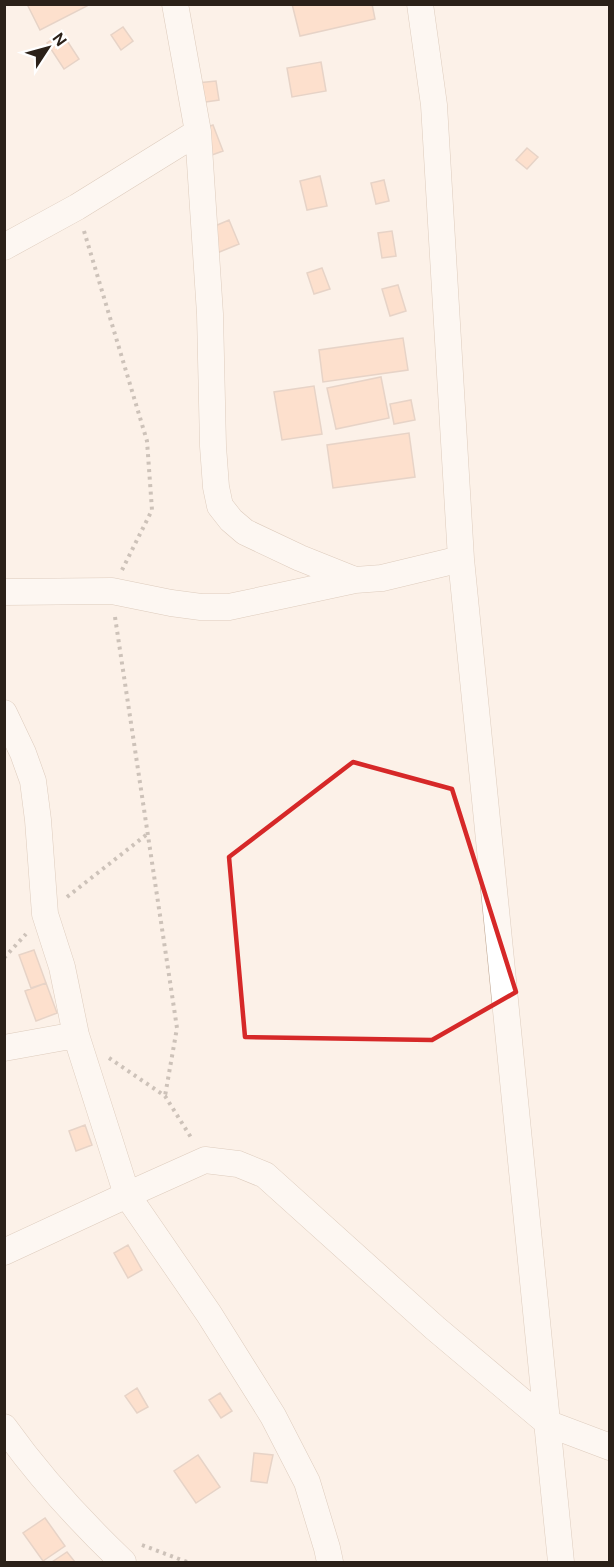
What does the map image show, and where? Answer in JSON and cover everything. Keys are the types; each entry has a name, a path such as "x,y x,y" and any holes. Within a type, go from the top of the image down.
{"street":[{"path":"175,4 198,132 210,315 213,446 220,506 245,532 300,558 355,580"},
{"path":"420,4 434,105 461,559 549,1424 561,1563"},
{"path":"4,247 77,207 198,132"},
{"path":"4,592 112,591 171,603 201,607 229,607 355,580 382,578 461,559"},
{"path":"4,713 33,781 45,914 62,968 76,1035 127,1195 208,1314 273,1416 307,1482 330,1563"},
{"path":"4,1048 76,1035"},
{"path":"4,1252 205,1160 238,1164 265,1175 435,1328 549,1424 609,1448"},
{"path":"4,1427 12,1453 123,1563"}],"path":[{"path":"77,207 147,441 152,510 112,591 177,1028 165,1096"},
{"path":"45,914 147,834"},
{"path":"76,1035 165,1096 205,1160"}],"highlighted area":[{"path":"353,762 452,789 516,992 432,1040 245,1037 229,857"}],"building":[{"path":"27,4 86,4 87,6 40,30"},
{"path":"292,4 372,4 375,19 300,36"},
{"path":"123,27 133,41 121,50 111,35"},
{"path":"62,33 79,59 64,69 47,43"},
{"path":"321,62 326,91 292,97 287,68"},
{"path":"216,81 219,100 199,103 197,83"},
{"path":"213,125 223,151 209,156 199,130"},
{"path":"527,148 538,157 527,169 516,160"},
{"path":"320,176 327,206 307,210 300,181"},
{"path":"384,180 389,201 376,204 371,183"},
{"path":"229,220 239,244 217,253 208,229"},
{"path":"392,231 396,256 382,258 378,233"},
{"path":"322,268 330,289 314,294 307,273"},
{"path":"398,285 406,311 390,316 382,289"},
{"path":"403,338 408,370 323,382 319,350"},
{"path":"381,377 389,418 336,429 327,388"},
{"path":"314,386 322,434 282,440 274,392"},
{"path":"411,400 415,420 394,424 390,404"},
{"path":"409,433 415,477 333,488 327,445"},
{"path":"34,950 46,983 31,988 19,955"},
{"path":"46,983 57,1013 36,1021 25,991"},
{"path":"85,1125 92,1145 76,1151 69,1131"},
{"path":"128,1245 142,1270 128,1278 114,1253"},
{"path":"137,1388 148,1407 137,1413 125,1396"},
{"path":"220,1393 232,1411 221,1418 209,1400"},
{"path":"254,1453 273,1455 267,1483 251,1481"},
{"path":"198,1455 220,1487 196,1503 174,1471"},
{"path":"45,1518 65,1546 43,1561 23,1533"},
{"path":"67,1552 75,1562 52,1562"}]}
